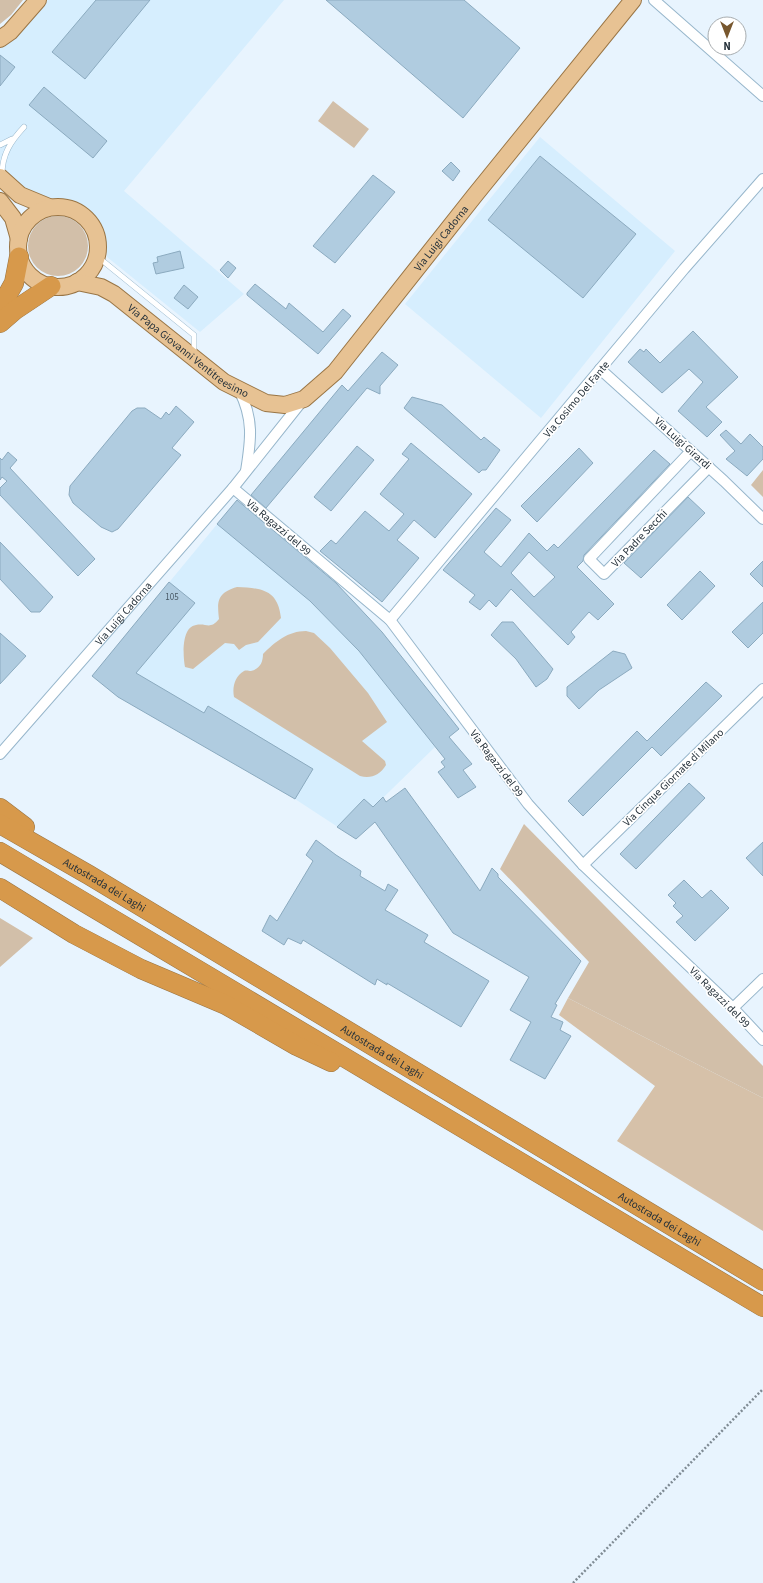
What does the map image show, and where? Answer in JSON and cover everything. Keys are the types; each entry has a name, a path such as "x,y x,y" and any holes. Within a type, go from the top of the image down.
{"highway":[{"path":"0,308 14,283 19,248"},
{"path":"0,323 15,310 51,286"},
{"path":"0,808 89,875"},
{"name":"Autostrada dei Laghi","path":"0,824 89,875 763,1281"},
{"name":"Autostrada dei Laghi","path":"0,852 763,1307"},
{"path":"2,890 74,934 141,969 226,1005 298,1046 438,1113"}],"main road":[{"path":"0,39 21,20 38,0"},
{"name":"Via Luigi Cadorna","path":"304,399 336,372 470,201 633,0"},
{"path":"1,179 20,194 48,207"},
{"path":"0,201 13,218 19,248 24,267 31,276 40,283 51,286 64,286 77,282 87,276 94,267 98,257 99,245 97,233 87,218 72,208 60,206 48,207 29,219 22,228 19,248"},
{"name":"Via Papa Giovanni Ventitreesimo","path":"77,282 101,287 114,294 224,382 239,390 266,402 286,405 304,399"}],"street":[{"path":"654,0 763,96"},
{"name":"Via Cosimo Del Fante","path":"390,620 600,369 763,179"},
{"name":"Via Luigi Girardi","path":"600,369 709,467 763,519"},
{"name":"Via Luigi Cadorna","path":"239,390 246,404 250,423 251,443 246,472"},
{"name":"Via Luigi Cadorna","path":"0,754 233,488 304,399"},
{"name":"Via Padre Secchi","path":"691,451 589,559 604,574 709,467"},
{"name":"Via Ragazzi del 99","path":"233,488 390,620 528,804 583,865 733,1008 763,1040"},
{"name":"Via Cinque Giornate di Milano","path":"583,865 763,689"},
{"path":"733,1008 763,979"}],"lane":[{"path":"1,179 5,154 24,127"},
{"path":"0,145 15,138"},
{"path":"98,257 194,335 194,358"}],"path":[{"path":"573,1583 763,1389"}],"shaded area":[{"path":"0,0 23,0 11,15 0,24"},
{"path":"48,0 284,0 124,191 244,294 200,332 107,257 105,236 99,220 88,208 73,201 45,197 26,189 0,165 0,47 19,34"},
{"path":"333,101 369,129 354,148 318,121"},
{"path":"540,137 675,251 541,418 405,304"},
{"path":"52,216 64,216 75,221 83,229 88,240 86,258 75,271 64,276 52,276 41,271 33,263 28,252 28,240 33,229 41,221"},
{"path":"763,470 763,497 751,485"},
{"path":"237,500 330,576 382,632 459,729 435,747 347,833 295,799 118,697 92,676"},
{"path":"237,587 254,588 267,592 276,601 281,618 258,642 246,645 239,650 234,644 225,643 193,669 185,667 184,643 188,631 191,627 196,625 211,625 216,622 219,619 218,607 220,598 225,592"},
{"path":"299,631 314,633 330,648 368,693 387,722 362,741 385,761 386,765 378,774 368,777 360,776 234,697 233,689 235,682 241,673 257,669 262,662 263,654 282,638"},
{"path":"524,824 763,1066 763,1098 568,998 589,962 500,869"},
{"path":"0,918 33,938 0,967"},
{"path":"568,998 763,1098 763,1231 617,1141 655,1086 559,1015"}],"building":[{"path":"96,0 150,0 85,79 52,52"},
{"path":"326,0 464,0 520,48 463,118"},
{"path":"0,55 15,67 0,86"},
{"path":"44,87 107,141 93,158 29,105"},
{"path":"540,156 636,234 583,298 488,220"},
{"path":"451,162 460,171 453,181 442,171"},
{"path":"373,175 395,192 335,263 313,246"},
{"path":"180,251 184,268 156,274 153,263 158,262 157,257"},
{"path":"228,261 236,268 228,278 220,270"},
{"path":"255,284 286,309 289,303 323,332 343,309 351,316 318,354 247,295"},
{"path":"184,285 198,297 188,309 174,298"},
{"path":"693,331 738,377 706,407 722,422 707,437 678,411 703,382 689,369 662,393 628,362 640,349 644,352 646,349 660,363"},
{"path":"382,352 398,365 380,386 380,394 367,388 266,508 251,495 342,385 348,391"},
{"path":"412,397 442,405 481,440 484,437 500,450 486,470 482,470 479,473 404,408"},
{"path":"176,406 194,422 172,448 181,455 118,529 112,532 101,527 73,503 69,495 70,486 132,411 137,408 145,408 161,419 166,412 169,415"},
{"path":"726,430 741,444 750,434 763,447 763,459 747,476 726,459 735,451 720,435"},
{"path":"411,443 472,494 435,538 414,520 397,540 419,558 382,602 320,551 331,540 336,544 365,511 389,531 404,514 380,494 409,459 402,454"},
{"path":"357,446 374,460 331,511 314,497"},
{"path":"579,448 593,463 537,522 521,506"},
{"path":"654,450 670,464 584,555 583,561 577,567 614,604 598,620 589,612 571,632 575,637 568,645 511,589 496,607 489,600 480,610 469,602 475,595 443,570 496,508 511,520 484,552 501,567 529,533 547,551 554,544 558,548","holes":["529,552 555,577 534,597 511,573"]},
{"path":"8,452 17,460 10,468 95,559 78,576 0,495 0,488 7,481 2,477 0,480 0,458 2,460"},
{"path":"688,497 705,513 641,578 624,563"},
{"path":"237,500 336,583 382,632 459,729 449,737 472,764 463,770 476,787 458,798 438,772 445,767 441,762 445,759 359,651 310,601 217,524"},
{"path":"0,542 53,597 40,612 31,612 0,579"},
{"path":"763,561 763,587 750,574"},
{"path":"700,571 715,586 682,620 667,605"},
{"path":"169,582 195,603 136,673 204,713 208,706 313,769 295,799 118,697 92,676"},
{"path":"763,602 763,633 748,648 732,632"},
{"path":"502,622 513,622 553,669 547,679 536,687 516,659 491,635"},
{"path":"0,633 26,656 0,684"},
{"path":"613,651 625,654 632,668 599,690 579,709 567,696 567,687"},
{"path":"706,682 722,696 661,756 652,747 583,816 568,801 637,731 647,741"},
{"path":"689,783 705,798 636,869 620,854"},
{"path":"405,788 480,891 492,868 498,874 498,877 581,961 555,1004 557,1005 551,1017 563,1022 560,1030 571,1036 545,1079 510,1060 531,1022 510,1010 529,977 453,933 375,822 356,839 337,827 364,799 373,807 383,797 386,802"},
{"path":"316,840 361,871 360,876 385,891 388,884 398,890 385,910 428,935 424,942 489,981 461,1027 387,983 387,985 377,979 375,985 303,940 301,944 288,938 284,945 262,931 270,915 277,921 313,861 306,855"},
{"path":"763,842 763,876 746,858"},
{"path":"684,880 702,898 711,890 729,908 695,941 676,922 683,916 673,906 676,903 668,895"}]}
